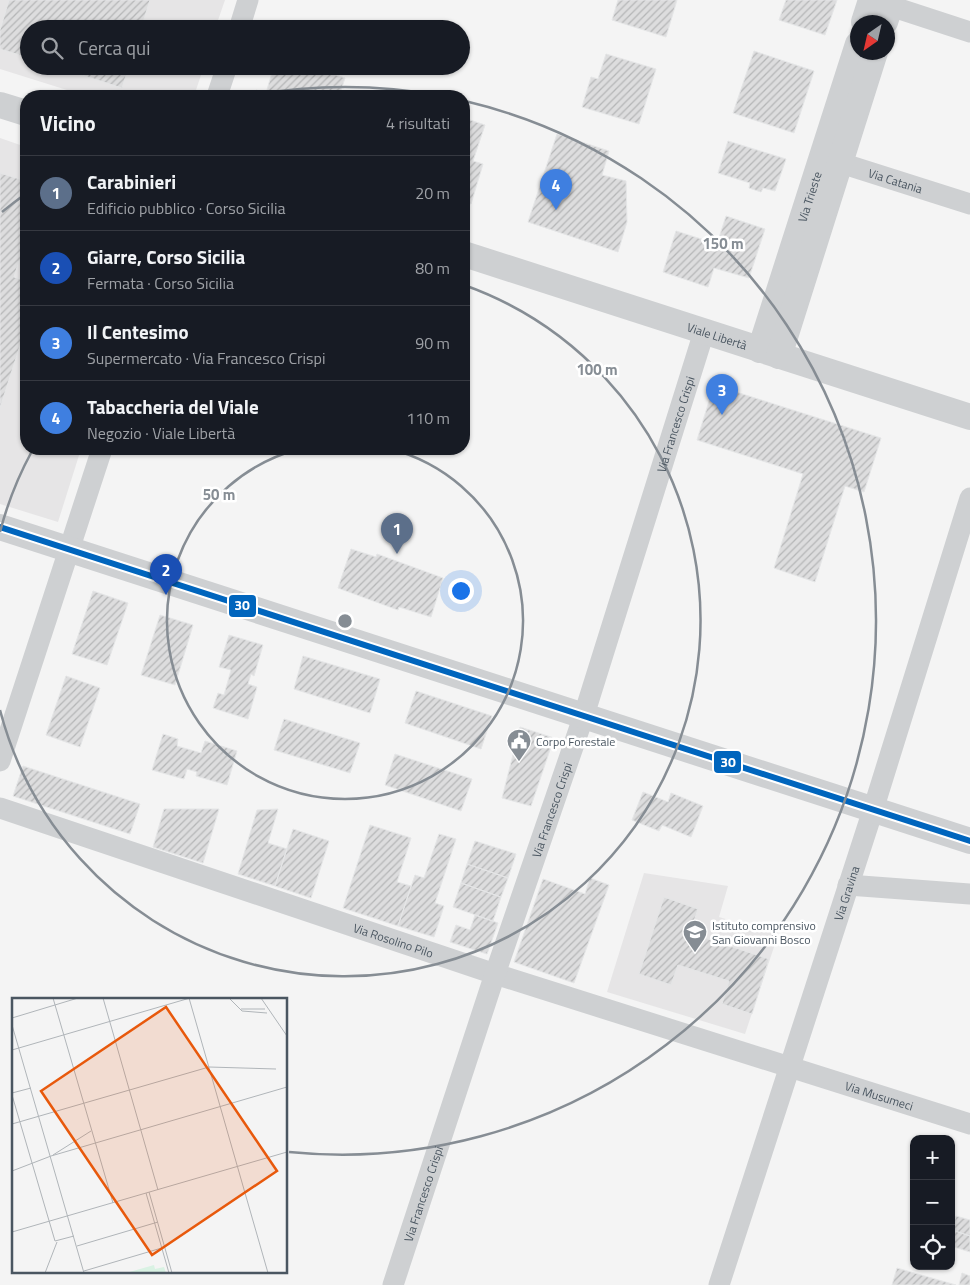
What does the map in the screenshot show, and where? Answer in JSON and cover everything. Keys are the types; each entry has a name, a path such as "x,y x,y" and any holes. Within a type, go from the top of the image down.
{"street":[{"path":"242,20 248,0"},
{"path":"872,15 882,6 970,32"},
{"name":"Via Trieste","path":"770,353 831,159 854,60"},
{"name":"Via Trieste","path":"831,159 872,60"},
{"path":"219,90 224,75"},
{"path":"0,105 20,111"},
{"name":"Via Catania","path":"831,159 970,204"},
{"name":"Viale Libertà","path":"470,256 970,417"},
{"name":"Via Francesco Crispi","path":"392,1285 495,974 584,716 704,332"},
{"path":"0,761 100,455"},
{"name":"Via Gravina","path":"719,1285 873,810 970,498"},
{"path":"0,527 970,841"},
{"name":"Via Rosolino Pilo","path":"0,808 495,974 789,1066"},
{"path":"848,885 970,894"},
{"name":"Via Musumeci","path":"789,1066 970,1124"}],"shaded area":[{"path":"0,0 225,0 218,20 20,20 20,75 201,75 196,90 67,90 0,69"},
{"path":"0,138 20,145 20,455 79,455 58,522 0,504"},
{"name":"Istituto comprensivo San Giovanni Bosco","path":"644,873 728,886 719,917 778,935 745,1034 607,992"}],"building":[{"path":"9,0 150,0 144,20 20,20 20,55 0,49 0,30"},
{"path":"618,0 677,0 666,37 612,20"},
{"path":"786,0 837,0 825,35 779,20"},
{"path":"754,51 814,71 794,133 733,113"},
{"path":"606,54 656,69 639,124 582,107 591,77 598,79"},
{"path":"82,75 126,75 122,88"},
{"path":"271,75 336,75 345,78 341,90 267,90"},
{"path":"470,120 485,125 473,161 483,164 471,204"},
{"path":"557,134 609,151 602,175 626,181 627,222 618,252 528,222"},
{"path":"728,141 786,159 775,191 763,188 761,192 749,188 750,183 718,173"},
{"path":"0,173 20,179 20,261 14,277 20,279 20,346 0,408"},
{"path":"726,216 765,229 749,278 714,268 708,287 663,272 676,231 717,244"},
{"path":"714,385 881,438 864,492 845,486 815,582 774,568 803,474 697,440"},
{"path":"351,549 376,557 377,554 443,578 431,617 399,607 398,610 338,588"},
{"path":"93,591 128,603 107,665 72,654"},
{"path":"160,615 193,625 175,685 141,675"},
{"path":"229,635 263,645 254,676 251,674 248,684 257,687 248,719 213,708 218,693 224,695 231,670 219,667"},
{"path":"303,656 380,679 370,713 294,689"},
{"path":"66,676 100,688 80,747 46,735"},
{"path":"416,691 492,716 481,749 405,723"},
{"path":"284,719 360,743 350,773 274,750"},
{"path":"520,727 554,738 531,806 502,798"},
{"path":"163,734 178,739 177,746 201,753 205,741 237,751 227,785 196,776 197,772 187,769 184,779 152,770"},
{"path":"395,754 472,779 461,811 385,785"},
{"path":"23,766 140,804 130,834 13,796"},
{"path":"643,792 668,802 671,793 703,806 691,837 662,825 659,831 632,820"},
{"path":"164,809 219,809 203,863 153,847"},
{"path":"278,809 268,843 287,849 275,886 238,874 257,810"},
{"path":"370,825 411,838 397,882 411,886 398,926 343,908"},
{"path":"293,829 329,841 311,898 275,886"},
{"path":"439,834 456,839 435,903 444,906 434,937 398,926 415,875 424,878"},
{"path":"475,841 516,854 508,878 467,864"},
{"path":"467,864 508,878 501,897 461,883"},
{"path":"590,878 609,885 574,983 514,962 543,879 585,894"},
{"path":"461,883 501,897 493,921 453,907"},
{"path":"664,897 698,909 690,933 769,959 752,1014 722,1004 729,981 678,965 671,985 639,974"},
{"path":"475,915 498,923 487,954 450,942 456,925 470,930"},
{"path":"956,1216 970,1220 970,1236 955,1231"},
{"path":"955,1231 970,1236 970,1252 955,1247"},
{"path":"897,1268 956,1285 892,1285"},
{"path":"962,1273 970,1276 970,1285 959,1285"}],"transit line":[{"name":"30","path":"0,527 970,841"}],"place":[{"name":"Tabaccheria del Viale","path":"556,210"},
{"name":"Il Centesimo","path":"722,415"},
{"name":"Carabinieri","path":"397,554"},
{"name":"Giarre, Corso Sicilia","path":"166,595"},
{"name":"Corpo Forestale","path":"519,762"},
{"name":"Istituto comprensivo San Giovanni Bosco","path":"695,953"}]}
